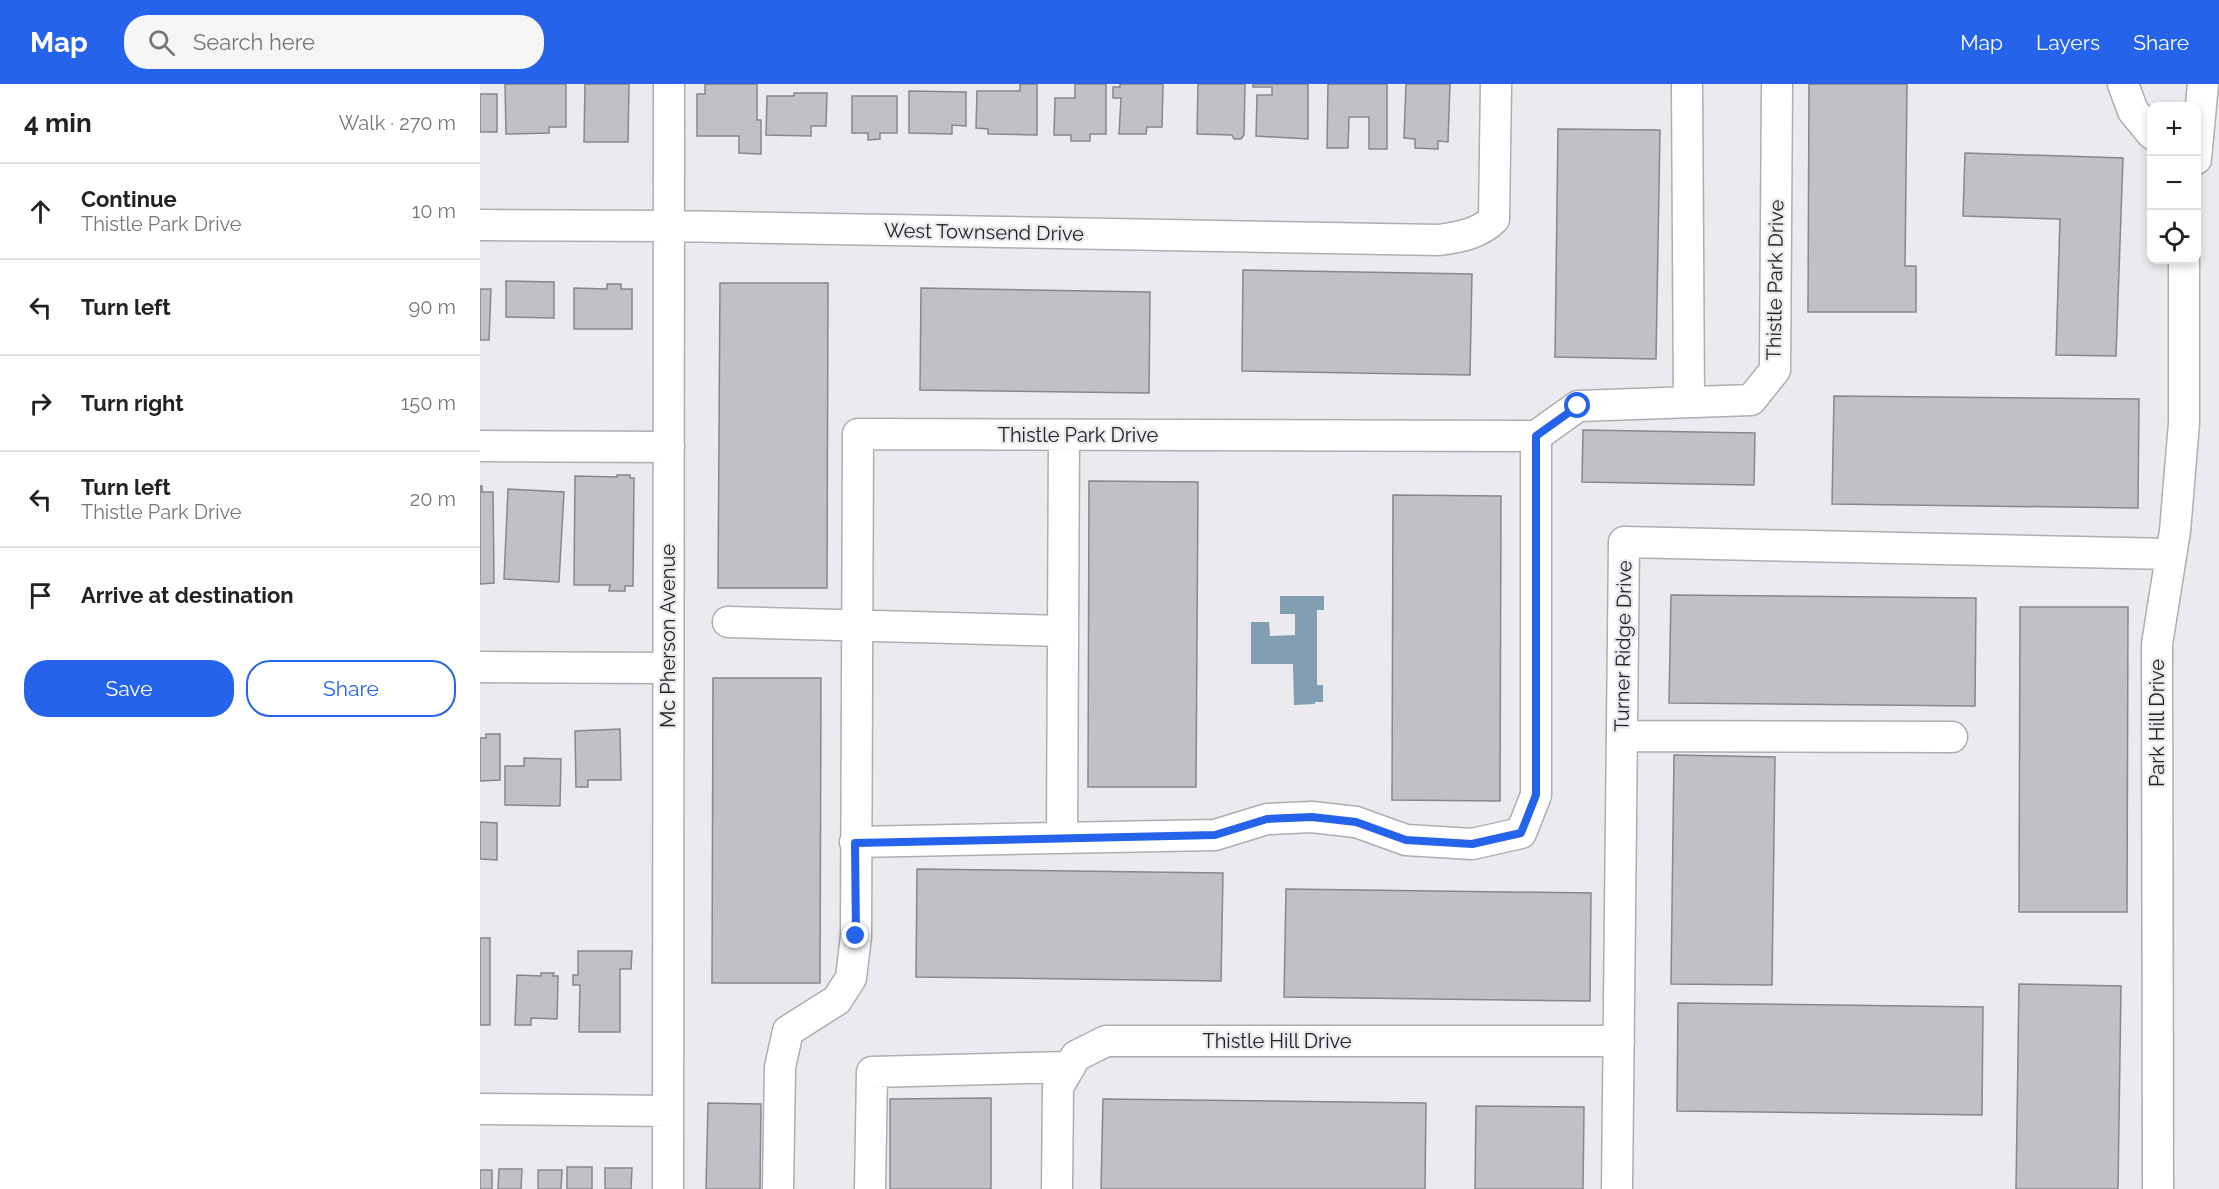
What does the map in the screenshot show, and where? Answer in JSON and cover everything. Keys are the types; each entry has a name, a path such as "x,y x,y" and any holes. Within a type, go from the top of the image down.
{"street":[{"name":"Mc Pherson Avenue","path":"668,1189 669,84"},
{"name":"West Townsend Drive","path":"480,225 670,226 1439,240 1465,236 1485,228 1494,219 1496,84"},
{"path":"1687,84 1689,402"},
{"name":"Thistle Park Drive","path":"778,1189 780,1067 788,1032 837,1000 851,978 856,936 858,434 1536,436 1578,406 1752,400 1775,370 1777,84"},
{"path":"2124,84 2133,111 2147,129"},
{"path":"2196,156 2203,84"},
{"name":"Park Hill Drive","path":"2158,1189 2157,644 2175,531 2184,423 2184,264"},
{"path":"1062,838 1064,435"},
{"path":"855,843 1215,835 1267,819 1312,817 1356,822 1406,840 1472,844 1521,833 1536,795 1536,436"},
{"path":"480,446 669,447"},
{"name":"Turner Ridge Drive","path":"1617,1189 1624,542 2171,554"},
{"path":"728,622 1063,631"},
{"path":"480,668 668,668"},
{"path":"1622,736 1952,737"},
{"name":"Thistle Hill Drive","path":"1057,1189 1058,1088 1076,1056 1106,1041 1618,1041"},
{"path":"870,1189 873,1072 1070,1067"},
{"path":"480,1109 668,1111"}],"water":[{"path":"1280,596 1324,596 1324,610 1317,610 1317,685 1323,685 1323,702 1294,705 1293,664 1251,664 1251,622 1269,622 1270,636 1295,635 1295,614 1280,614"}],"building":[{"path":"505,84 566,84 566,127 549,127 549,133 506,134"},
{"path":"585,84 629,84 628,142 584,142"},
{"path":"705,84 757,84 757,120 761,120 761,154 739,153 739,136 697,136 697,94 705,94"},
{"path":"1020,84 1037,84 1037,135 988,134 988,129 976,128 977,91 1020,91"},
{"path":"1075,84 1106,84 1106,134 1090,134 1090,141 1071,141 1071,135 1054,135 1055,98 1075,98"},
{"path":"1120,84 1163,84 1162,127 1147,127 1146,134 1119,134 1121,98 1113,98 1113,87 1120,87"},
{"path":"1198,84 1245,84 1244,135 1241,139 1234,139 1232,135 1197,134"},
{"path":"1253,84 1308,84 1308,139 1256,136 1257,95 1272,95 1272,87 1253,87"},
{"path":"1328,84 1387,84 1387,149 1369,149 1369,117 1349,117 1348,148 1327,148"},
{"path":"1406,84 1450,84 1448,142 1438,141 1438,149 1415,148 1415,139 1404,138"},
{"path":"1809,84 1907,84 1905,266 1916,266 1916,312 1808,312"},
{"path":"909,91 966,92 966,126 952,125 952,134 909,133"},
{"path":"794,93 827,93 826,126 811,126 811,136 766,135 767,96 794,96"},
{"path":"480,94 497,94 497,132 480,132"},
{"path":"852,96 897,96 897,133 880,133 880,139 868,140 868,133 852,133"},
{"path":"1558,129 1660,130 1656,359 1555,357"},
{"path":"1965,153 2123,158 2116,356 2056,355 2060,219 1963,216"},
{"path":"1243,270 1472,274 1470,375 1242,371"},
{"path":"506,281 554,282 554,318 506,317"},
{"path":"720,283 828,283 827,588 718,588"},
{"path":"607,284 621,284 621,289 632,289 632,329 574,329 574,288 607,289"},
{"path":"921,288 1150,292 1149,393 920,390"},
{"path":"480,289 491,289 489,340 480,340"},
{"path":"1834,396 2139,399 2138,508 1832,504"},
{"path":"1583,430 1755,433 1754,485 1582,482"},
{"path":"617,475 630,475 630,478 634,478 633,586 625,586 625,591 609,591 610,585 574,585 575,476 617,477"},
{"path":"1089,481 1198,482 1196,787 1088,787"},
{"path":"480,486 482,486 482,492 493,492 494,583 480,584"},
{"path":"508,489 564,492 559,582 504,579"},
{"path":"1393,495 1501,496 1500,801 1392,800"},
{"path":"1671,595 1976,598 1975,706 1669,703"},
{"path":"2020,607 2128,607 2127,912 2019,912"},
{"path":"713,678 821,678 820,983 712,983"},
{"path":"620,729 621,780 588,780 588,787 576,787 575,731"},
{"path":"486,734 500,734 500,780 480,781 480,738 486,738"},
{"path":"1674,755 1775,757 1772,985 1671,984"},
{"path":"524,758 561,759 560,806 505,805 505,766 524,766"},
{"path":"480,822 497,823 497,860 480,859"},
{"path":"917,869 1223,873 1221,981 916,977"},
{"path":"1286,889 1591,893 1590,1001 1284,997"},
{"path":"480,938 490,938 490,1025 480,1025"},
{"path":"578,951 632,951 631,969 620,969 620,1032 579,1032 580,985 573,985 573,975 578,975"},
{"path":"541,973 554,973 553,976 558,976 557,1019 531,1018 531,1025 515,1025 517,975 541,976"},
{"path":"2019,984 2121,986 2118,1189 2016,1189"},
{"path":"1678,1003 1983,1007 1982,1115 1677,1111"},
{"path":"991,1098 991,1189 890,1189 890,1099"},
{"path":"1103,1099 1426,1103 1425,1189 1101,1189"},
{"path":"708,1103 761,1104 760,1189 706,1189"},
{"path":"1476,1106 1584,1107 1583,1189 1475,1189"},
{"path":"567,1167 592,1167 592,1189 567,1189"},
{"path":"605,1168 632,1168 631,1189 605,1189"},
{"path":"499,1169 522,1169 521,1189 498,1189"},
{"path":"480,1170 492,1170 492,1189 480,1189"},
{"path":"538,1170 562,1170 561,1189 538,1189"}],"route":[{"path":"856,936 855,843 1215,835 1267,819 1312,817 1356,822 1406,840 1472,844 1521,833 1536,795 1536,436 1578,406"}]}
